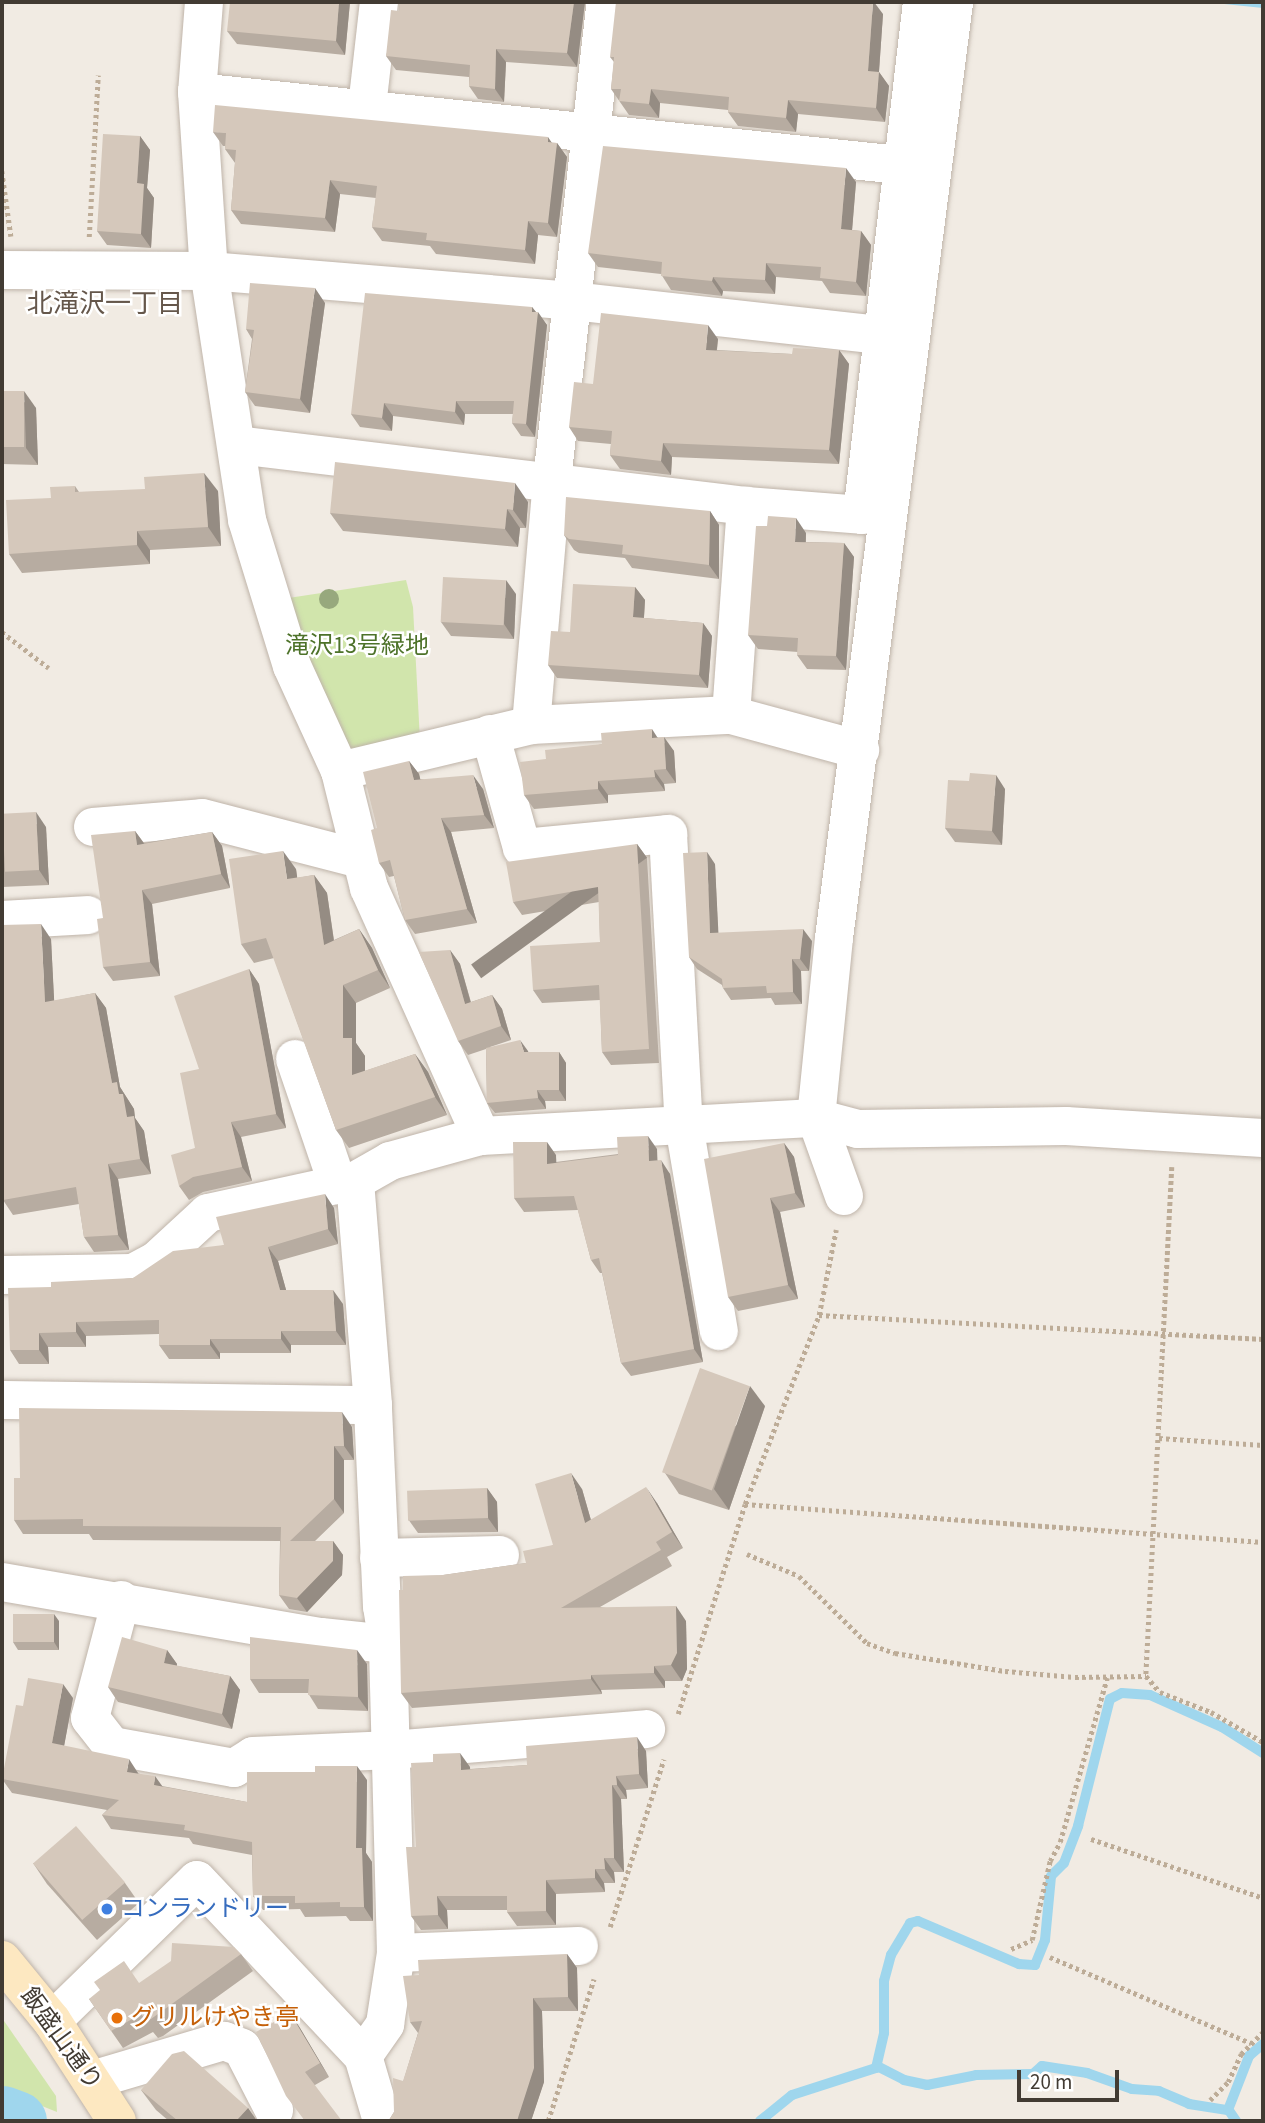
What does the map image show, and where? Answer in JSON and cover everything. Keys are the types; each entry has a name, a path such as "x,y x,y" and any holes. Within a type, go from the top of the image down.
{"street":[{"path":"204,2 197,92 209,271 247,520 288,652 340,771 369,888 411,988 481,1136"},
{"path":"367,107 379,2"},
{"path":"531,725 552,480 606,2"},
{"path":"237,445 552,480 746,506 862,515 880,335 922,2"},
{"path":"844,1196 816,1118 834,938 954,2"},
{"path":"197,92 367,107 591,134 900,165"},
{"path":"9,269 209,271 572,301 880,335"},
{"path":"731,715 746,506"},
{"path":"340,771 531,725 731,715 860,750"},
{"path":"490,734 522,848 668,834 684,1125 719,1331"},
{"path":"93,827 202,818 361,859"},
{"path":"2,919 88,915"},
{"path":"295,1059 347,1183 373,1405 379,1558 388,1644 396,1953 385,2024 363,2056"},
{"path":"2,1275 133,1273 157,1260 208,1213 347,1183 390,1161 481,1136 816,1118 858,1129 960,1125 1174,1132 1263,1138"},
{"path":"2,1400 373,1405"},
{"path":"379,1558 500,1555"},
{"path":"2,1582 121,1600 321,1637 388,1644"},
{"path":"121,1600 90,1718 112,1746 234,1768 253,1756 662,1737"},
{"path":"52,2021 197,1880 363,2056 382,2121"},
{"path":"396,1953 593,1953"},
{"name":"飯盛山通り","path":"2,1960 52,2021 117,2121"},
{"path":"92,2080 224,2041 242,2048 274,2110"}],"path":[{"path":"87,269 98,75"},
{"path":"2,171 9,269"},
{"path":"2,632 49,668"},
{"path":"1174,1132 1146,1676 1160,1692 1211,1712 1263,1742"},
{"path":"548,2121 593,1953 662,1737 745,1504 819,1315 844,1196"},
{"path":"819,1315 1164,1331 1263,1339"},
{"path":"1159,1438 1263,1446"},
{"path":"745,1504 1263,1542"},
{"path":"747,1554 799,1576 867,1643 895,1653 1005,1671 1107,1678 1146,1676"},
{"path":"1011,1949 1032,1940 1050,1861 1060,1842 1107,1678"},
{"path":"1091,1839 1263,1898"},
{"path":"1051,1957 1251,2043"},
{"path":"1210,2100 1228,2082 1251,2043 1263,2032"}],"green space":[{"name":"滝沢13号緑地","path":"406,580 413,607 420,741 345,761 282,599"},
{"path":"2,2018 56,2096 57,2112 2,2090"}],"water":[{"path":"1205,2 1263,2 1263,8"}],"building":[{"path":"230,2 339,2 336,41 227,31"},
{"path":"400,2 574,2 567,53 496,49 495,89 469,86 470,65 386,56 391,10 399,11"},
{"path":"616,2 873,2 868,71 879,72 876,108 788,100 786,118 728,112 729,97 651,89 649,104 619,101 621,89 611,89 614,57 610,57"},
{"path":"215,105 548,137 548,142 557,143 548,223 528,221 525,250 426,240 427,233 372,227 377,186 330,180 325,218 231,210 236,150 225,149 226,133 213,132"},
{"path":"103,134 140,136 137,183 144,184 141,234 97,231"},
{"path":"603,146 846,168 841,229 861,231 856,282 820,278 821,267 766,263 765,280 713,277 712,281 661,276 662,262 588,253"},
{"path":"250,283 315,288 300,399 245,392 254,330 246,329"},
{"path":"365,293 532,307 532,312 538,312 526,424 512,423 514,401 456,401 455,412 384,403 382,418 351,414"},
{"path":"601,313 708,325 706,350 792,354 793,348 839,350 829,450 663,443 661,461 610,455 612,431 569,427 574,382 593,384"},
{"path":"2,391 24,391 24,447 2,447"},
{"path":"335,462 515,483 513,510 507,509 505,529 330,513"},
{"path":"204,473 208,527 137,531 137,545 9,554 6,500 51,498 50,487 75,486 75,492 145,489 144,477"},
{"path":"566,497 710,511 709,565 622,554 623,545 569,539 564,535"},
{"path":"768,516 796,518 795,542 844,543 836,656 797,655 798,638 748,635 756,526 767,526"},
{"path":"443,577 506,580 504,625 441,622"},
{"path":"573,584 635,587 633,617 703,623 699,675 548,665 551,631 570,632"},
{"path":"652,729 652,738 664,737 666,769 654,770 655,777 598,781 598,789 524,795 520,762 546,759 545,750 602,744 601,733"},
{"path":"409,761 414,780 473,775 484,815 441,818 467,909 405,920 390,860 379,863 371,830 377,828 363,772"},
{"path":"970,773 996,775 992,831 945,828 948,780 969,781"},
{"path":"36,812 39,870 5,872 2,814"},
{"path":"135,831 137,845 212,832 221,874 142,890 150,962 103,967 97,919 103,918 91,835"},
{"path":"637,844 649,1049 602,1052 599,985 533,990 530,946 600,942 598,887 513,902 506,862"},
{"path":"283,851 287,879 314,875 324,945 359,929 378,970 343,985 343,1038 352,1038 352,1075 415,1054 435,1097 336,1130 266,938 241,944 229,859"},
{"path":"707,852 710,933 803,929 800,959 792,959 793,992 767,993 766,986 723,988 722,979 689,957 683,853"},
{"path":"41,924 45,1002 95,993 112,1083 117,1082 119,1094 123,1094 127,1117 134,1116 140,1159 108,1164 118,1235 84,1237 76,1187 3,1200 2,1196 2,925"},
{"path":"450,950 465,1004 492,995 501,1026 458,1041 419,952"},
{"path":"249,969 276,1114 231,1122 242,1167 193,1177 179,1186 171,1155 195,1148 180,1073 199,1069 174,996"},
{"path":"520,1040 524,1052 559,1052 559,1090 537,1090 538,1098 487,1103 486,1048"},
{"path":"648,1136 649,1161 661,1160 694,1349 621,1363 599,1258 591,1260 574,1196 514,1198 513,1142 547,1142 547,1164 618,1155 617,1137"},
{"path":"784,1143 795,1193 770,1198 788,1285 728,1297 704,1159"},
{"path":"325,1194 328,1229 268,1247 280,1290 333,1290 336,1331 281,1331 281,1339 210,1339 210,1345 159,1345 159,1320 76,1322 76,1332 39,1333 39,1350 10,1350 8,1288 51,1287 51,1282 133,1278 173,1251 224,1245 216,1217"},
{"path":"700,1368 750,1386 712,1490 662,1472"},
{"path":"19,1408 342,1412 344,1446 334,1446 334,1499 290,1541 333,1541 333,1561 297,1598 279,1595 281,1527 83,1526 83,1519 14,1520 14,1478 20,1478"},
{"path":"571,1473 585,1523 646,1487 672,1532 656,1542 661,1550 561,1608 676,1606 677,1653 671,1665 654,1666 654,1673 591,1675 591,1679 401,1693 399,1590 403,1590 403,1576 443,1575 526,1563 523,1551 553,1545 535,1484"},
{"path":"487,1488 488,1518 408,1521 407,1491"},
{"path":"13,1614 54,1614 54,1642 13,1642"},
{"path":"122,1637 167,1650 164,1663 230,1676 222,1714 108,1687"},
{"path":"250,1637 357,1650 358,1697 308,1695 309,1679 250,1679"},
{"path":"28,1678 63,1684 52,1743 129,1759 127,1772 155,1776 154,1785 247,1802 247,1772 315,1772 315,1766 357,1766 356,1848 362,1848 364,1907 340,1907 340,1902 295,1903 295,1896 253,1896 252,1842 184,1830 185,1825 102,1815 119,1800 2,1779 16,1705 23,1706"},
{"path":"637,1737 639,1774 616,1776 617,1785 612,1785 614,1858 604,1858 605,1869 595,1869 595,1878 546,1880 546,1911 507,1912 507,1896 437,1896 438,1915 411,1916 406,1847 416,1847 411,1763 433,1762 433,1754 460,1753 461,1770 527,1765 526,1746"},
{"path":"76,1826 125,1883 82,1920 33,1863"},
{"path":"172,1943 234,1947 241,1954 151,2019 146,2021 141,2014 111,2031 89,1999 100,1990 94,1982 124,1961 139,1983 171,1961"},
{"path":"567,1954 568,1997 533,1998 534,2068 517,2121 389,2120 394,2112 393,2078 403,2081 422,2021 410,2022 403,1976 419,1975 418,1960"},
{"path":"290,2013 320,2063 305,2072 342,2121 305,2121 286,2096 256,2032"},
{"path":"184,2051 248,2108 236,2121 178,2121 141,2090 172,2054"}],"waterway":[{"path":"760,2121 792,2095 876,2068 884,2033 884,1981 891,1955 910,1923 918,1921 1019,1964 1035,1965 1045,1940 1051,1876 1064,1863 1078,1826 1110,1699 1122,1693 1150,1695 1222,1727 1263,1753"},
{"path":"877,2066 904,2080 927,2085 976,2075 1033,2074 1042,2066 1087,2073 1132,2089 1159,2091 1189,2104 1228,2110 1249,2056 1263,2044"},
{"path":"1230,2112 1236,2121"},
{"path":"2,2116 16,2121"}],"place":[{"name":"コンランドリー","path":"107,1909"},
{"name":"グリルけやき亭","path":"117,2018"}],"district":[{"name":"北滝沢一丁目","path":"105,304"}]}
